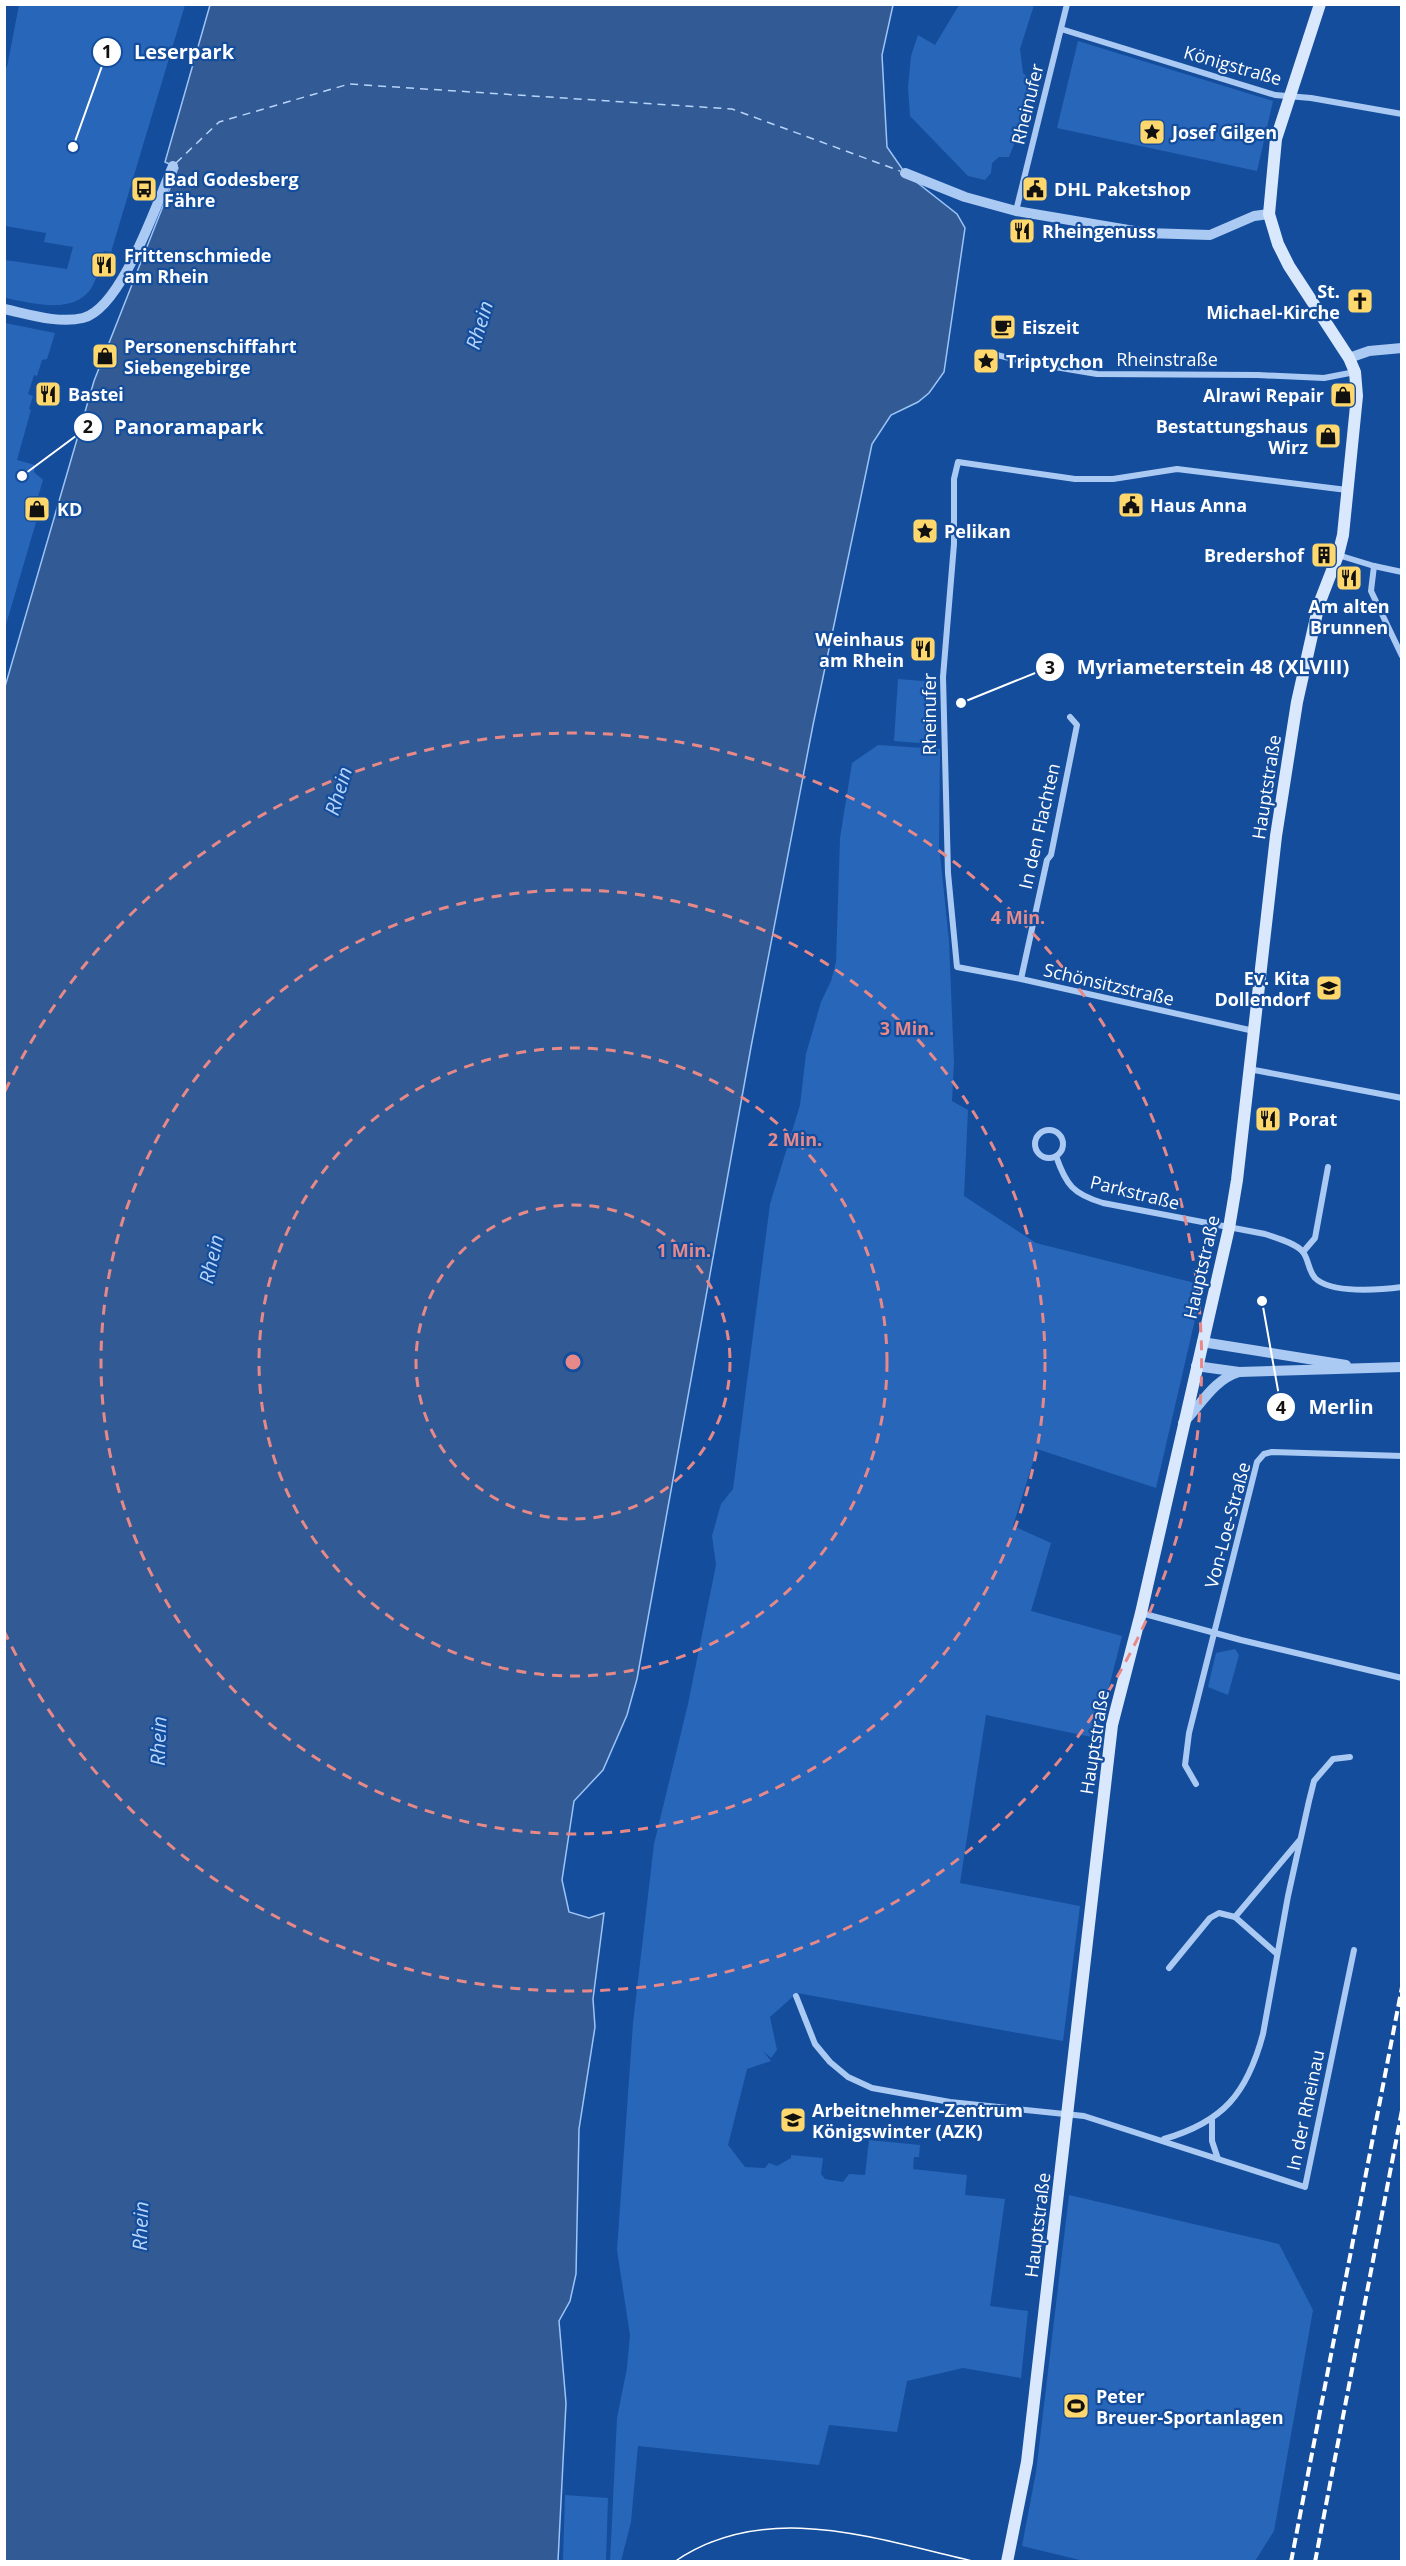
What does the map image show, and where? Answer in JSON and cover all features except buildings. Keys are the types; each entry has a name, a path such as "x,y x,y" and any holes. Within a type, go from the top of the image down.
{"main road":[{"name":"Hauptstraße","path":"1008,2560 1027,2462 1112,1725 1141,1613 1229,1228 1237,1180 1276,836 1297,702 1319,604 1338,555 1347,490 1357,396 1355,372 1349,358 1289,266 1278,244 1269,214 1276,139 1320,4"}],"street":[{"name":"Rheinufer","path":"1016,211 1067,4"},
{"name":"Königstraße","path":"1061,28 1275,95 1401,114"},
{"path":"4,309 69,319 91,315 105,305 131,262 173,166"},
{"path":"905,173 965,197 1016,211 1073,223 1146,233 1210,235 1254,216 1269,214"},
{"path":"1349,358 1368,351 1401,348"},
{"name":"Rheinstraße","path":"981,351 1097,374 1258,375 1324,378 1355,372"},
{"name":"Rheinufer","path":"957,967 948,873 943,677 954,544 954,479 958,462 1075,479 1113,479 1178,469 1347,490"},
{"path":"1338,555 1401,572"},
{"path":"1374,566 1371,591 1401,656"},
{"name":"In den Flachten","path":"1022,979 1047,860 1051,855 1077,725 1070,717"},
{"name":"Schönsitzstraße","path":"957,967 1022,979 1254,1031"},
{"path":"1249,1069 1401,1098"},
{"name":"Parkstraße","path":"1050,1129 1062,1137 1064,1145 1056,1156 1046,1158 1038,1153 1035,1139 1041,1131 1050,1129"},
{"name":"Parkstraße","path":"1056,1156 1063,1177 1084,1198 1265,1234 1282,1240 1303,1252"},
{"path":"1328,1167 1315,1238 1303,1252 1309,1270 1326,1286 1381,1290 1401,1287"},
{"path":"1202,1342 1367,1368"},
{"path":"1196,1366 1239,1372 1401,1367"},
{"path":"1183,1423 1201,1405 1213,1387 1239,1372"},
{"name":"Von-Loe-Straße","path":"1196,1784 1185,1765 1189,1733 1257,1462 1264,1454 1272,1452 1401,1456"},
{"path":"1141,1613 1215,1634 1401,1678"},
{"path":"1162,2140 1188,2132 1212,2120 1232,2101 1246,2079 1260,2050 1276,1954 1314,1781 1333,1759 1350,1757"},
{"path":"1235,1917 1300,1839"},
{"path":"1168,1968 1210,1918 1219,1913 1235,1917 1276,1954"},
{"name":"In der Rheinau","path":"796,1996 820,2050 848,2077 872,2088 950,2102 1084,2116 1305,2187 1354,1950"},
{"path":"1212,2120 1212,2141 1218,2159"}],"shaded area":[{"path":"19,5 185,5 111,252 104,251 96,279 87,294 66,304 41,304 5,298 5,260 67,269 73,247 44,242 46,233 5,226 5,67 7,67"},
{"path":"959,5 1034,5 1020,49 1023,73 1037,86 1009,157 999,157 992,163 991,173 985,180 968,176 910,116 908,87 911,56 918,35 935,45"},
{"path":"1078,41 1273,101 1257,171 1057,128"},
{"path":"5,323 55,333 47,359 42,360 28,394 33,396 29,409 31,410 17,460 35,465 34,472 43,480 34,510 39,512 5,628"},
{"path":"898,679 935,682 931,744 894,741"},
{"path":"878,745 940,749 939,845 949,941 954,1063 952,1101 968,1110 964,1196 1036,1243 1203,1285 1156,1488 1037,1449 1013,1526 1051,1543 1031,1611 1122,1636 1096,1738 986,1715 960,1883 1080,1906 1063,2041 797,1993 770,2017 777,2050 771,2058 763,2051 771,2061 747,2069 728,2145 745,2167 765,2168 769,2163 777,2166 791,2158 791,2155 823,2158 821,2174 825,2179 843,2182 849,2174 865,2175 869,2140 920,2145 919,2157 914,2157 913,2169 967,2175 965,2195 1005,2199 990,2306 1028,2311 1021,2378 963,2368 907,2381 897,2432 829,2425 819,2465 638,2446 631,2522 621,2561 610,2562 617,2418 627,2368 630,2335 617,2250 633,2023 654,1844 688,1704 716,1565 712,1536 721,1504 733,1489 770,1204 800,1105 806,1054 821,1002 831,981 836,962 840,838 852,763"},
{"path":"1235,1649 1239,1655 1228,1695 1208,1687 1216,1653"},
{"path":"1069,2195 1279,2244 1313,2310 1274,2531 1255,2561 1084,2561 1022,2546 1036,2472"},
{"path":"565,2495 608,2498 606,2561 563,2561"}],"water":[{"name":"Rhein","path":"210,5 893,5 882,55 887,147 905,173 957,214 965,228 944,372 929,393 918,402 891,415 872,444 813,725 751,1047 637,1679 627,1715 603,1770 574,1801 562,1880 569,1912 589,1918 604,1913 593,1999 595,2027 579,2129 576,2274 570,2301 559,2321 566,2403 558,2561 5,2561 4,690 94,381 178,168 165,162"}],"ferry route":[{"path":"176,163 219,122 349,84 732,109 900,171"}],"tram line":[{"path":"674,2562 709,2543 746,2532 784,2528 862,2535 977,2562"}],"railway":[{"path":"1291,2562 1402,1987"},
{"path":"1315,2562 1402,2110"}],"place":[{"name":"Josef Gilgen","path":"1152,132"},
{"name":"Leserpark","path":"73,147"},
{"name":"Bad Godesberg Fähre","path":"144,189"},
{"name":"DHL Paketshop","path":"1035,189"},
{"name":"Rheingenuss","path":"1022,231"},
{"name":"Frittenschmiede am Rhein","path":"104,265"},
{"name":"St. Michael-Kirche","path":"1360,301"},
{"name":"Eiszeit","path":"1003,327"},
{"name":"Personenschiffahrt Siebengebirge","path":"105,356"},
{"name":"Triptychon","path":"986,361"},
{"name":"Bastei","path":"48,394"},
{"name":"Alrawi Repair","path":"1343,395"},
{"name":"Bestattungshaus Wirz","path":"1328,436"},
{"name":"Panoramapark","path":"22,476"},
{"name":"Haus Anna","path":"1131,505"},
{"name":"KD","path":"37,509"},
{"name":"Pelikan","path":"925,531"},
{"name":"Bredershof","path":"1324,555"},
{"name":"Am alten Brunnen","path":"1349,578"},
{"name":"Weinhaus am Rhein","path":"923,649"},
{"name":"Myriameterstein 48 (XLVIII)","path":"961,703"},
{"name":"Ev. Kita Dollendorf","path":"1329,988"},
{"name":"Porat","path":"1268,1119"},
{"name":"Merlin","path":"1262,1301"},
{"name":"Arbeitnehmer-Zentrum Königswinter (AZK)","path":"793,2120"},
{"name":"Peter Breuer-Sportanlagen","path":"1076,2406"}]}
